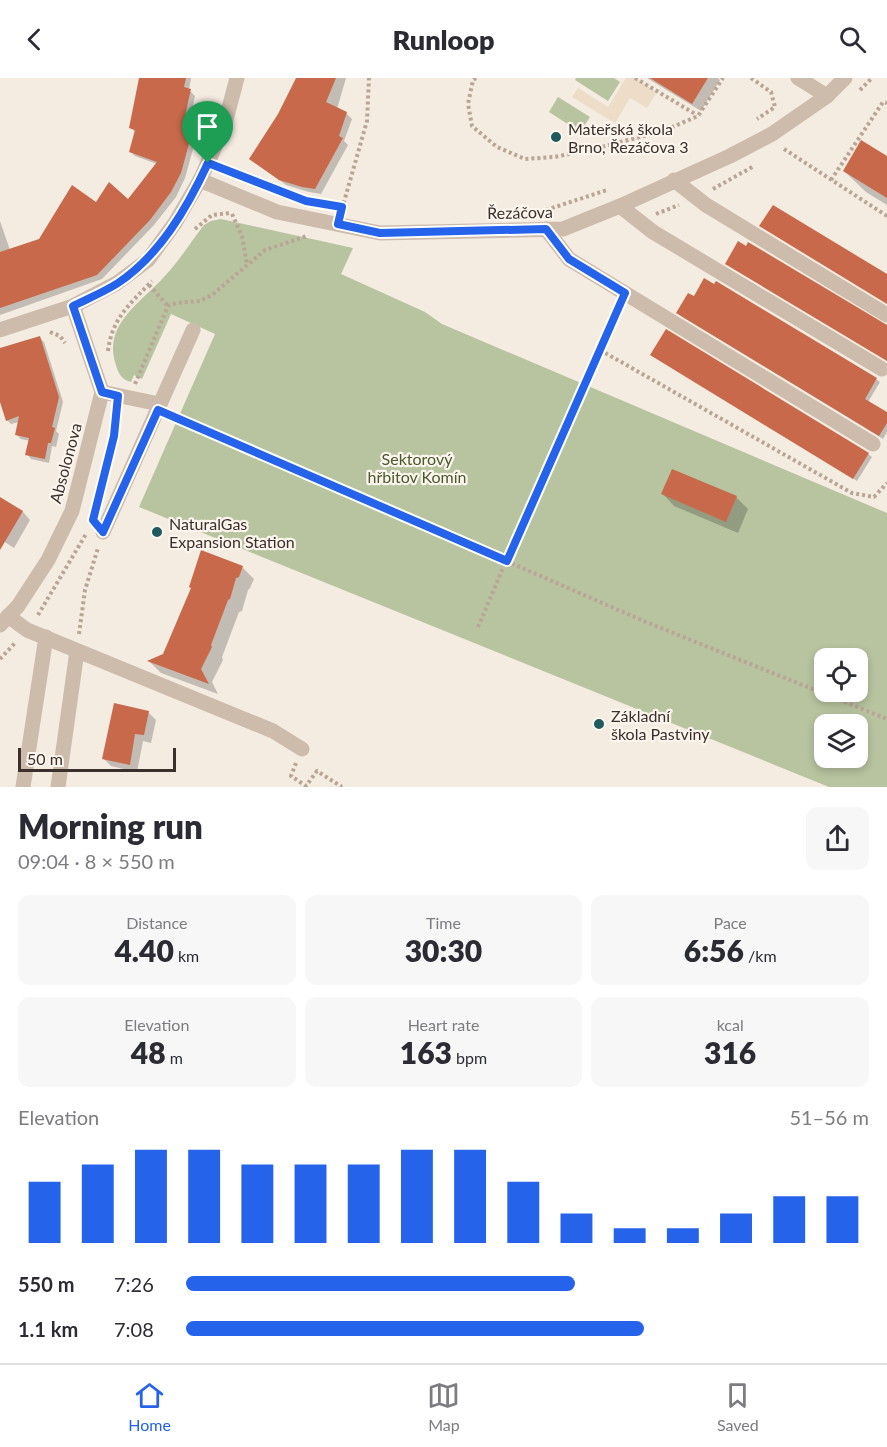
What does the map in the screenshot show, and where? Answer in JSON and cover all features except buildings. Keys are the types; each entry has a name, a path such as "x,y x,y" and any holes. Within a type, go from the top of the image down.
{"street":[{"path":"0,330 73,306 117,283 148,260 175,223 200,180 224,127 237,78"},
{"path":"798,78 827,96"},
{"name":"Řezáčova","path":"200,180 277,212 380,233 563,229 730,156 784,127 827,96 845,78"},
{"path":"674,180 706,205 887,315"},
{"path":"620,206 653,232 882,369"},
{"path":"546,229 569,259 873,444"},
{"path":"73,306 102,392 158,407"},
{"path":"103,532 193,330"},
{"name":"Absolonova","path":"102,392 72,511 48,560 18,606 4,620 273,731 302,749"},
{"path":"23,787 46,637"},
{"path":"58,787 77,651"}],"path":[{"path":"338,224 367,120 369,78"},
{"path":"476,78 473,80 468,104 472,126 497,147 525,159 554,157 591,150 663,131 698,116 723,78"},
{"path":"635,78 698,116"},
{"path":"751,78 771,92 775,107 752,123"},
{"path":"831,180 883,102 887,103"},
{"path":"784,149 887,216"},
{"path":"543,211 617,186"},
{"path":"267,187 297,197"},
{"path":"333,206 352,209"},
{"path":"191,234 196,226 212,215 227,212 243,217"},
{"path":"232,214 242,236 247,265"},
{"path":"101,491 114,436 118,396 117,381 134,387 168,306 200,301 212,295 265,250 313,234 301,231"},
{"path":"110,360 108,352 110,335 116,320 154,279"},
{"path":"149,285 168,306"},
{"path":"478,627 625,293"},
{"path":"47,331 60,336 66,344"},
{"path":"600,350 852,493 874,497 887,483"},
{"path":"158,407 646,622 887,719"},
{"path":"77,651 85,590 103,532"},
{"path":"302,749 291,776 306,786 317,771 342,787"}],"green space":[{"path":"576,78 614,78 620,82 608,101 575,80"},
{"path":"558,97 590,117 580,132 549,112"},
{"name":"Sektorový hřbitov Komín","path":"221,219 353,248 341,274 425,312 442,324 887,513 887,787 829,787 139,507 215,334 171,314 142,379 134,375 131,382 122,377 117,369 113,348 115,336 127,314 169,271 204,225"}],"shaded area":[{"path":"626,78 635,78 657,92 647,108 630,98 615,123 572,97 578,88 608,107"}],"place":[{"name":"Mateřská škola Brno, Řezáčova 3","path":"556,137"},
{"name":"NaturalGas Expansion Station","path":"157,532"},
{"name":"Základní škola Pastviny","path":"599,724"}],"route":[{"path":"208,163 306,201 342,207 338,224 380,233 546,229 569,259 625,293 507,561 158,410 103,532 93,520 114,436 118,396 102,392 73,306 117,283 148,260 175,223 208,163"}]}
